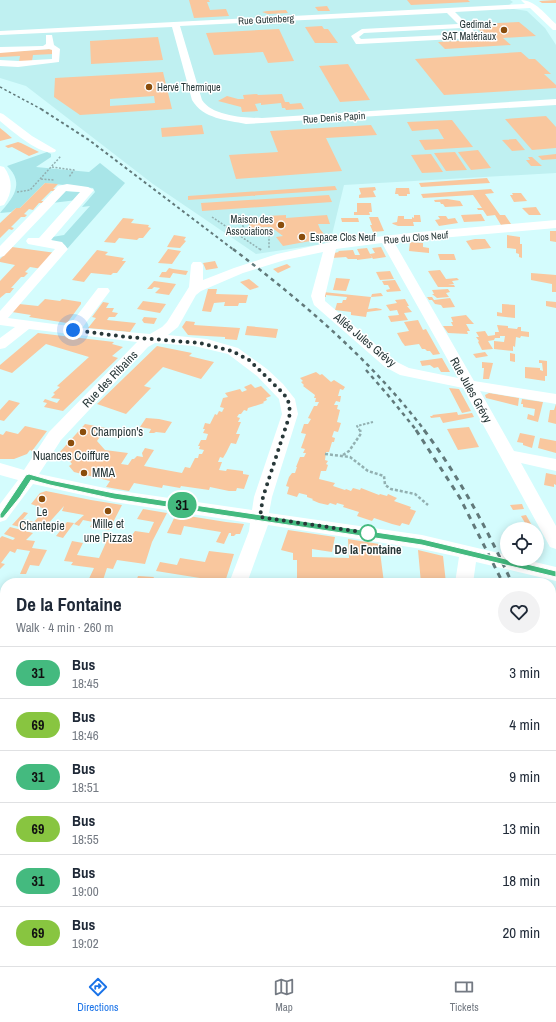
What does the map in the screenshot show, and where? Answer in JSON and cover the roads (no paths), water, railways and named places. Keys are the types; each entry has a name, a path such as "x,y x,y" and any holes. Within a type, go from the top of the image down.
{"street":[{"path":"425,11 422,8 425,6 476,4 478,2 476,0"},
{"path":"525,0 556,28"},
{"name":"Rue Gutenberg","path":"0,33 532,6"},
{"path":"449,10 474,36 359,42 355,36 362,31 464,26"},
{"name":"Rue Denis Papin","path":"175,24 198,103 213,113 229,118 262,121 556,102"},
{"path":"48,46 49,30"},
{"path":"0,50 48,46 56,49 56,60 53,61 18,64 0,63"},
{"path":"1,119 28,138 51,150"},
{"path":"0,169 6,179 3,198"},
{"path":"0,253 65,188 88,191 42,243"},
{"name":"Rue du Clos Neuf","path":"196,288 254,266 293,254 331,246 386,239 556,224"},
{"path":"0,320 62,249 58,245 14,238"},
{"name":"Rue Jules Grévy","path":"386,239 556,542"},
{"name":"Allée Jules Grévy","path":"331,246 318,296 319,302 390,364 413,374 469,385"},
{"path":"196,288 197,264"},
{"name":"Rue des Ribains","path":"0,516 17,495 55,436 143,344 167,330 191,293 196,288"},
{"path":"73,330 104,291"},
{"path":"0,320 73,330 200,343 232,351 249,360 287,398 290,414 263,497 258,531 240,578"},
{"path":"0,345 23,328 26,324"},
{"path":"469,385 556,398"},
{"path":"507,455 556,465"},
{"path":"0,469 50,483 114,496 396,537 556,574"},
{"path":"465,578 469,553"}],"railway":[{"path":"0,87 43,110"},
{"path":"41,109 89,140 234,250"},
{"path":"233,249 311,312 359,356 382,380 425,431"},
{"path":"366,370 417,431"},
{"path":"416,430 460,498 500,578"},
{"path":"424,430 472,504 510,578"}],"place":[{"name":"Gedimat - SAT Matériaux","path":"504,30"},
{"name":"Hervé Thermique","path":"149,87"},
{"name":"Maison des Associations","path":"281,225"},
{"name":"Espace Clos Neuf","path":"302,237"},
{"name":"Champion's","path":"83,432"},
{"name":"Nuances Coiffure","path":"71,443"},
{"name":"MMA","path":"84,473"},
{"name":"Le Chantepie","path":"42,499"},
{"name":"Mille et une Pizzas","path":"108,511"},
{"name":"De la Fontaine","path":"368,533"}]}
